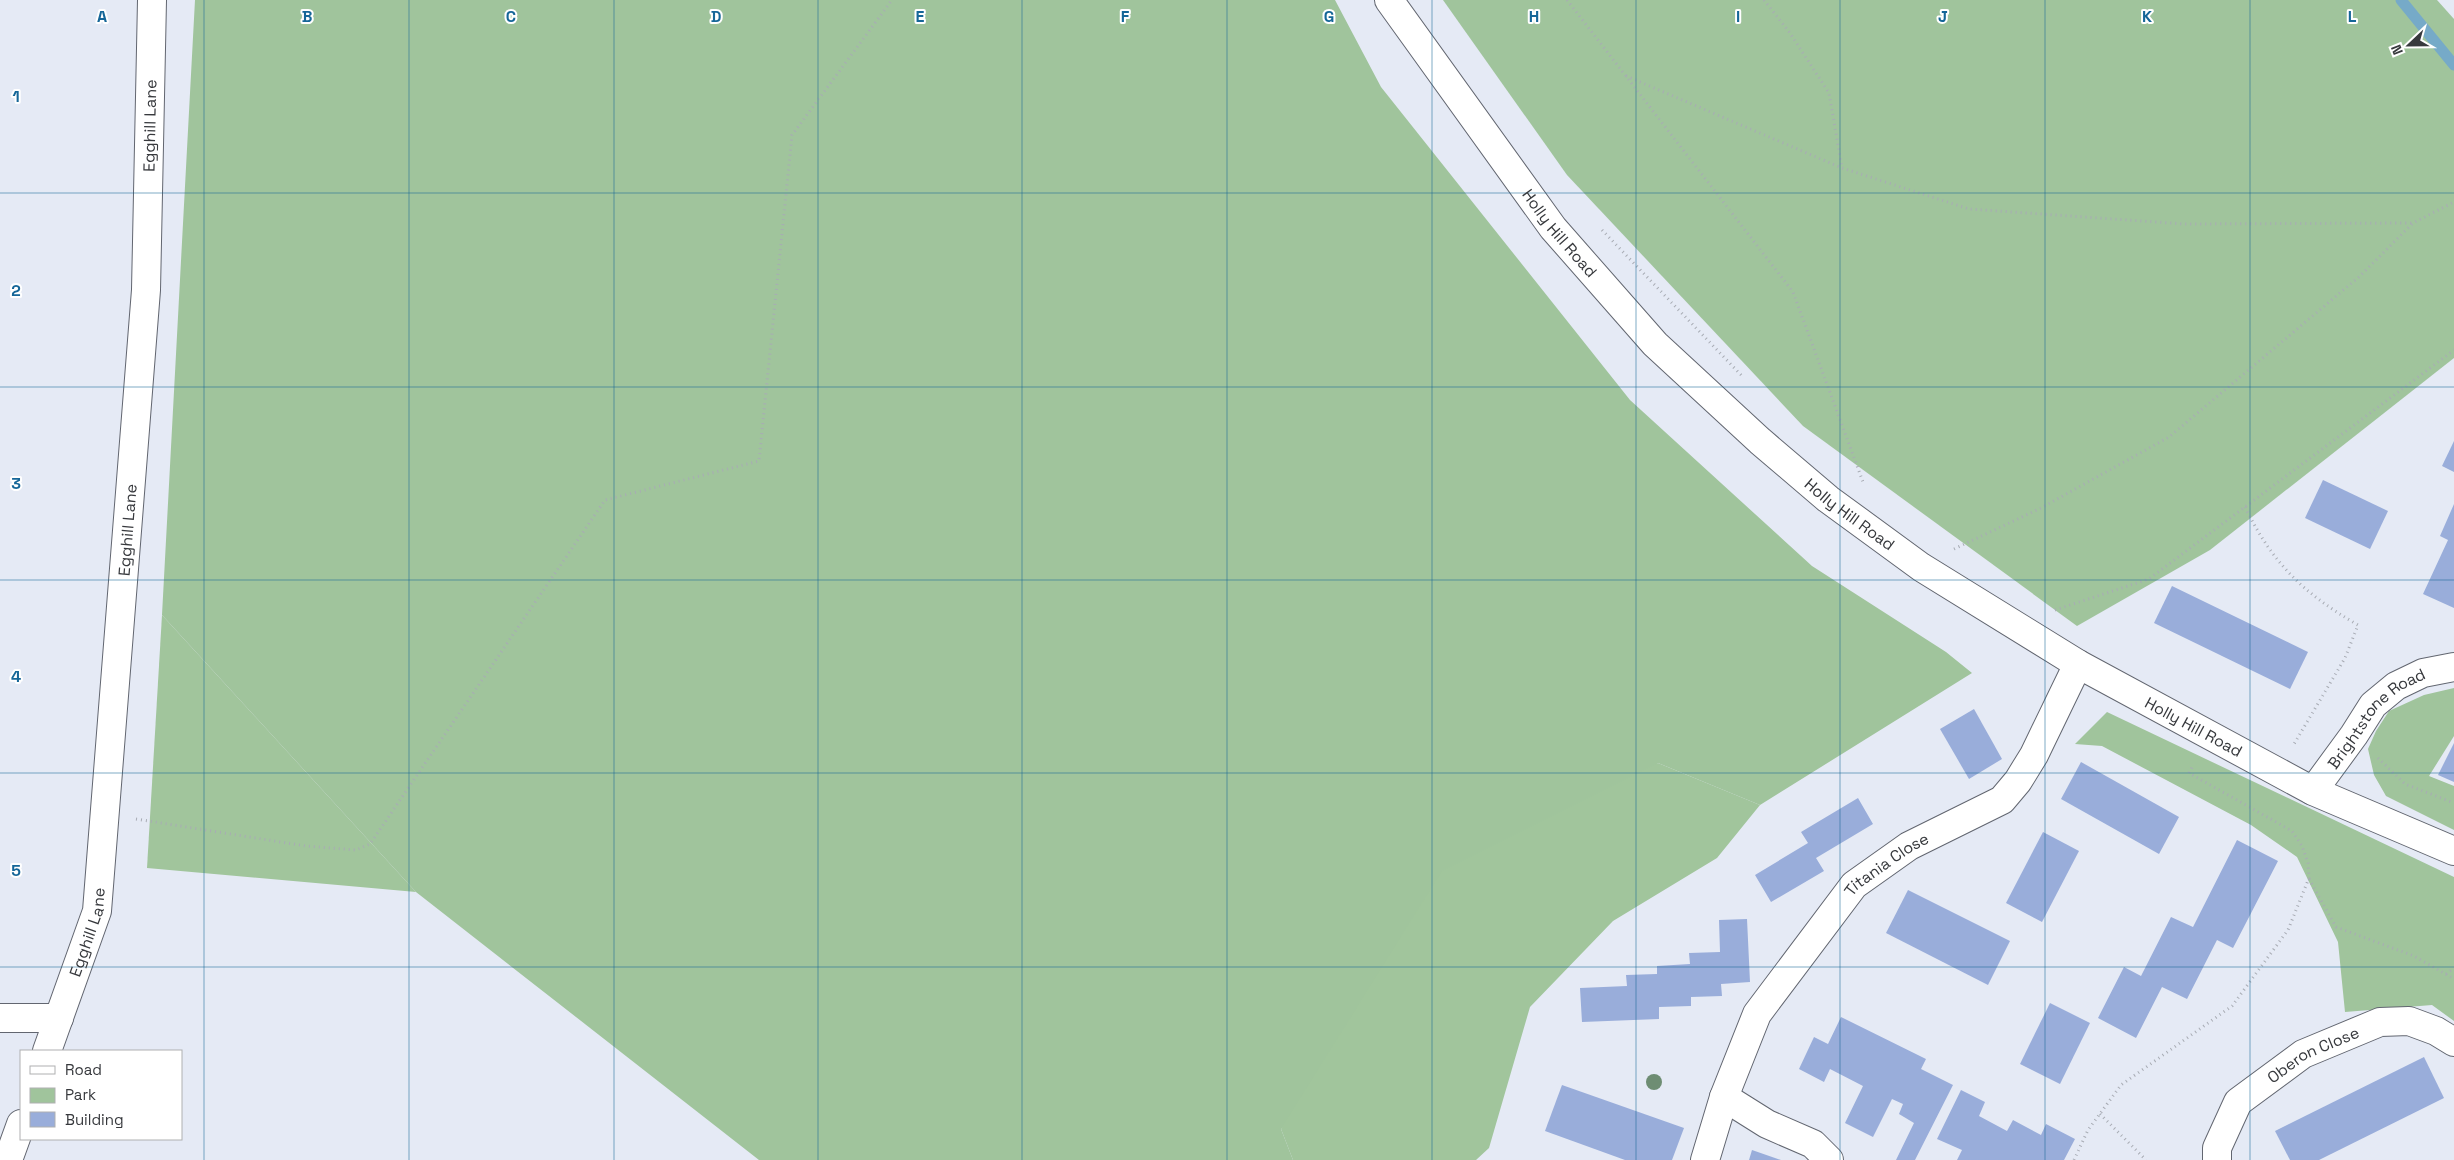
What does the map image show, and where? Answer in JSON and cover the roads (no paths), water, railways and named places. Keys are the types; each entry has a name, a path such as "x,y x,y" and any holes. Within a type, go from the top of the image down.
{"street":[{"name":"Egghill Lane","path":"47,1050 97,911 146,290 152,0"},
{"name":"Holly Hill Road","path":"1388,0 1553,228 1655,344 1760,441 1828,499 1921,567 2078,664 2312,791 2454,851"},
{"name":"Titania Close","path":"1705,1160 1724,1098 1757,1014 1854,885 1909,846 2002,800 2018,781 2034,755 2078,664"},
{"name":"Brightstone Road","path":"2312,791 2354,735 2373,705 2396,686 2423,674 2454,667"},
{"path":"0,1018 59,1018"},
{"name":"Oberon Close","path":"2217,1160 2217,1148 2238,1102 2303,1054 2380,1022 2409,1021 2436,1031 2454,1042"},
{"path":"1724,1098 1767,1124 1813,1144 1829,1160"},
{"path":"8,1160 20,1127"}],"waterway":[{"path":"2401,0 2454,65"}]}
